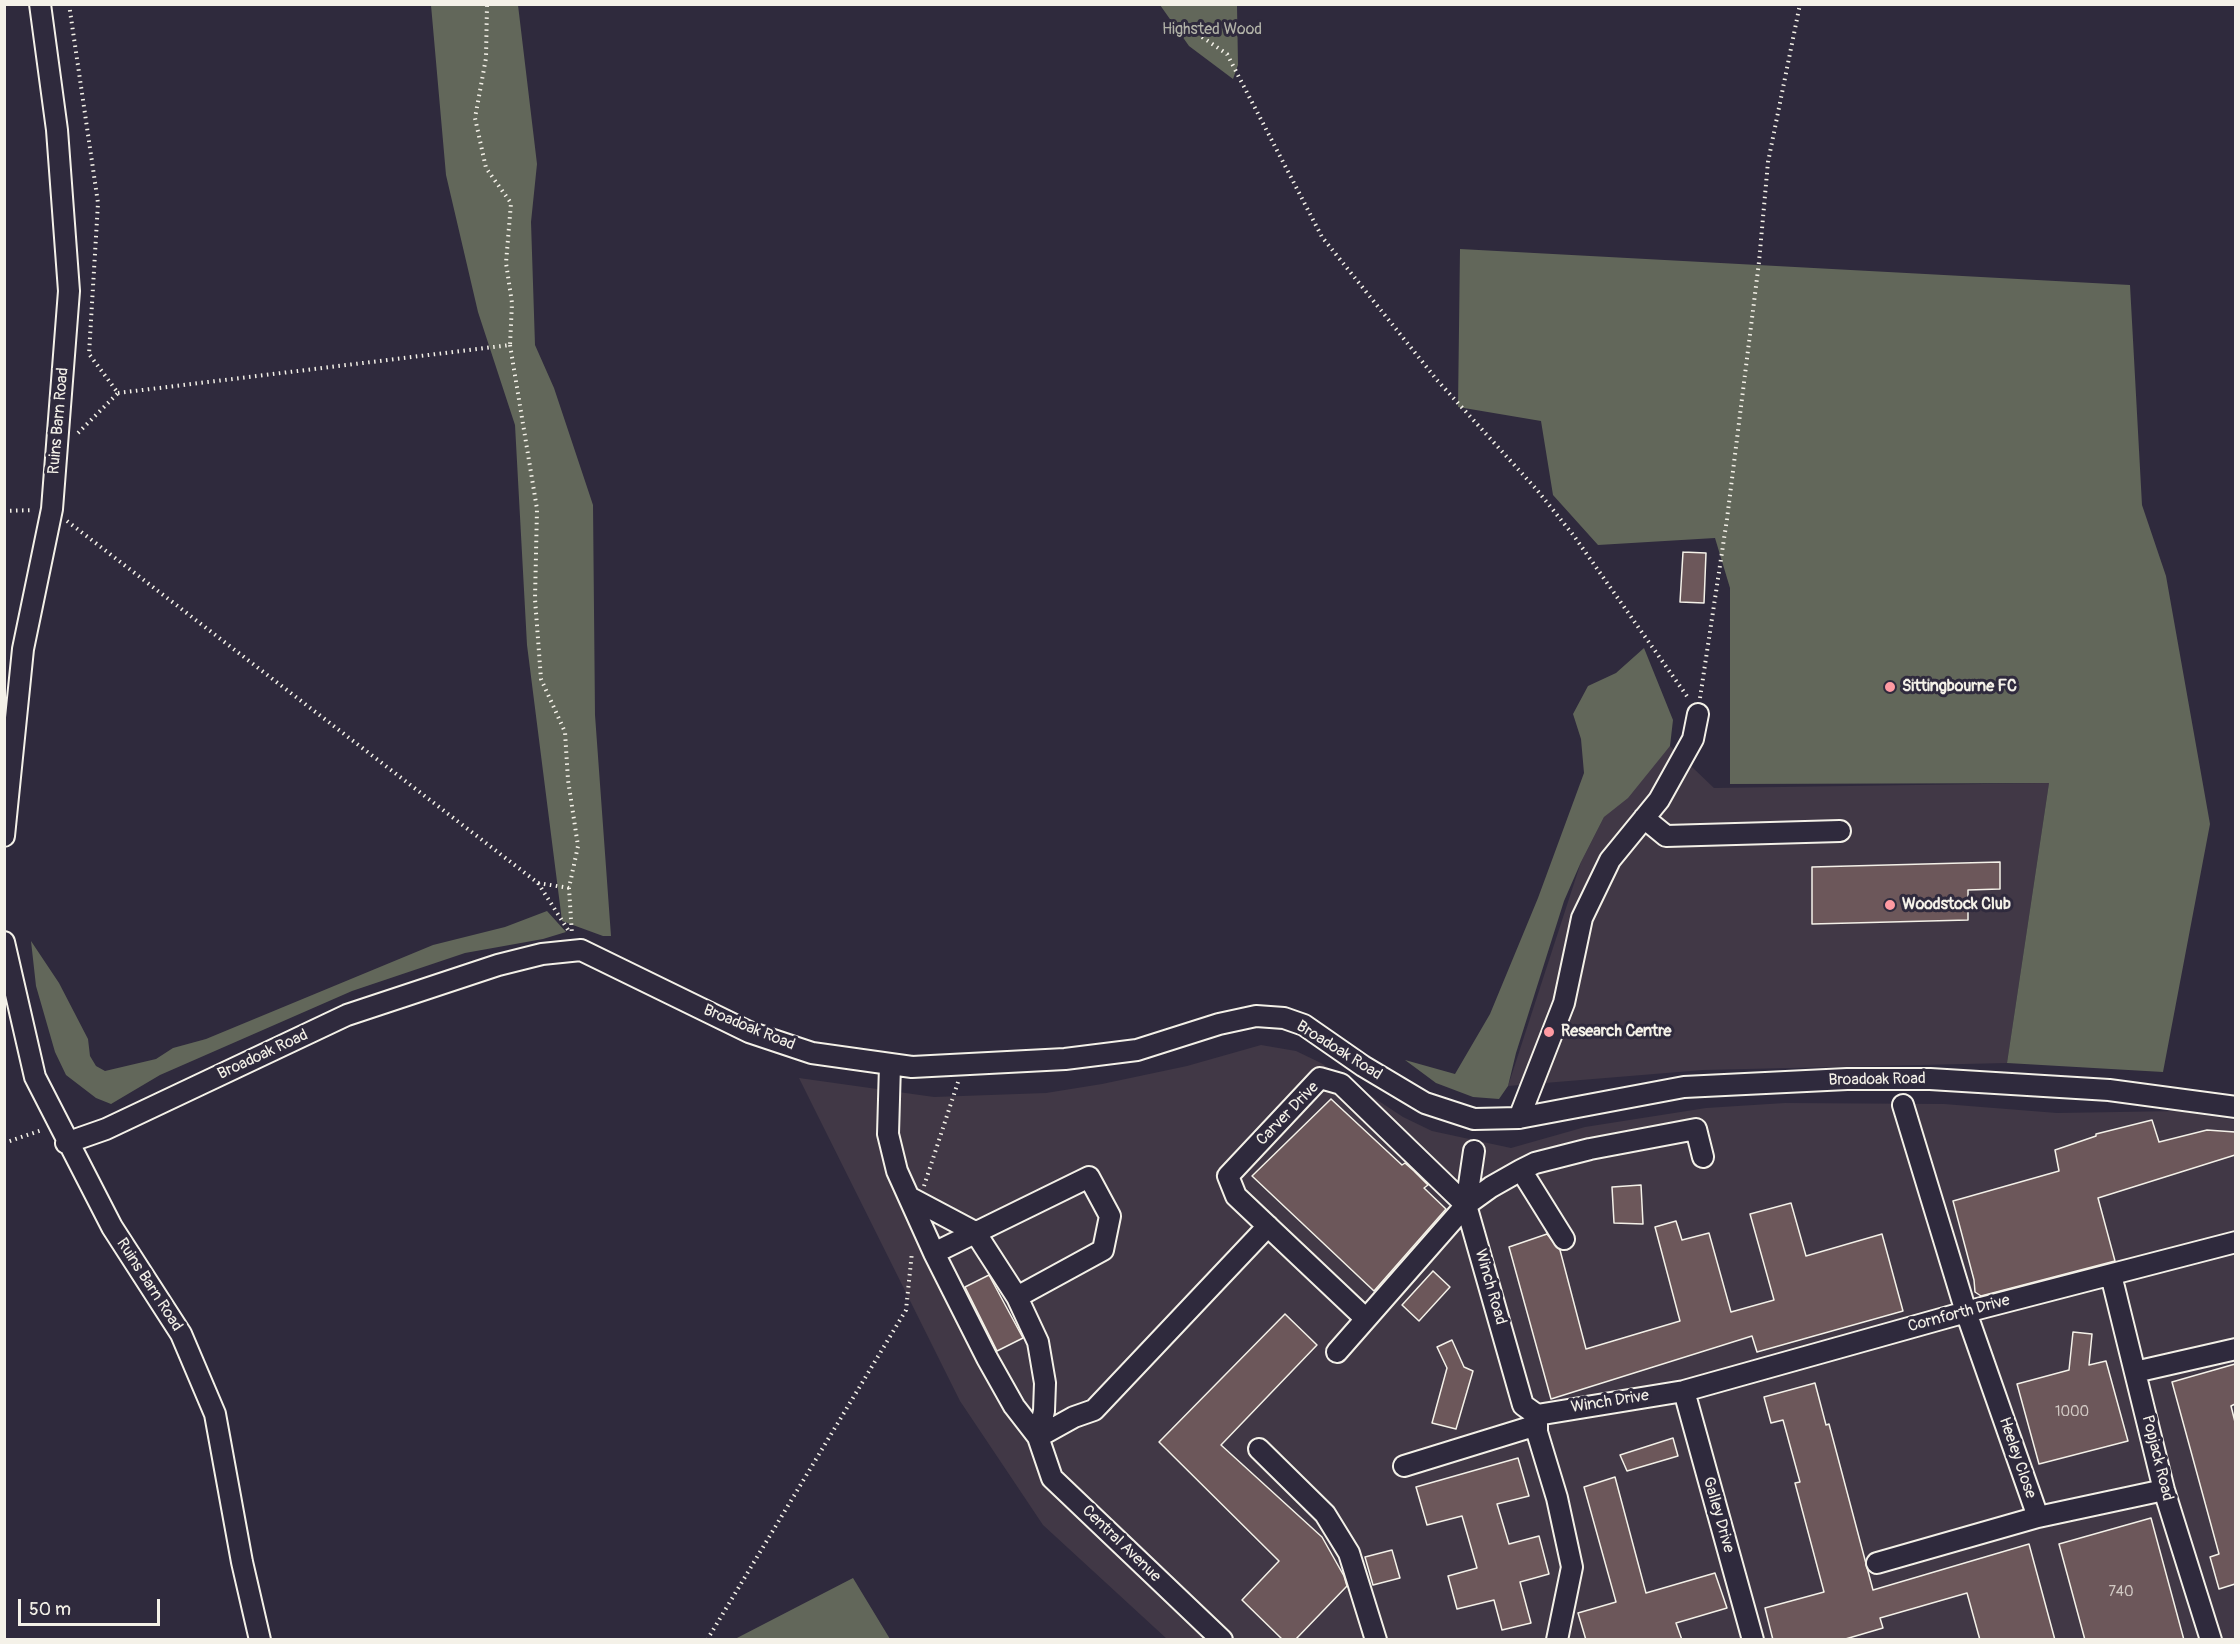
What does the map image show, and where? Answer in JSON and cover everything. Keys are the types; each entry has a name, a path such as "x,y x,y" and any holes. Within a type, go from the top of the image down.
{"street":[{"name":"Ruins Barn Road","path":"4,836 23,649 52,509 69,291 57,130 40,4"},
{"path":"1520,1118 1564,1003 1582,918 1610,860 1659,800 1693,739 1698,714"},
{"path":"1644,818 1666,836 1840,831"},
{"name":"Ruins Barn Road","path":"4,942 35,1077 66,1143 112,1227 181,1334 215,1414 242,1562 260,1640"},
{"name":"Broadoak Road","path":"66,1143 106,1129 347,1015 498,964 576,943 749,1032 812,1053 890,1065 912,1067 1065,1059 1137,1050 1219,1024 1256,1016 1284,1018 1304,1025 1363,1066 1433,1106 1474,1119 1520,1118 1684,1088 1847,1079 1930,1079 2109,1090 2235,1107"},
{"path":"890,1065 888,1134 897,1171 914,1200 934,1253 1014,1406 1038,1437"},
{"name":"Carver Drive","path":"1366,1319 1236,1196 1228,1176 1320,1078 1341,1084 1466,1205"},
{"name":"Heeley Close","path":"1903,1105 1966,1312 2038,1518 2164,1490"},
{"path":"1337,1352 1466,1205 1521,1170 1535,1163 1590,1149 1696,1129 1703,1157"},
{"name":"Winch Road","path":"1474,1151 1466,1205 1523,1405 1537,1420"},
{"path":"1521,1170 1564,1239"},
{"path":"934,1253 1089,1177 1110,1216 1103,1250 1017,1297"},
{"path":"914,1200 975,1232 1017,1297 1038,1342 1044,1383 1044,1411 1038,1437"},
{"path":"1038,1437 1074,1417 1094,1410 1269,1227"},
{"name":"Cornforth Drive","path":"1683,1391 1966,1312 2235,1243"},
{"name":"Popjack Road","path":"2112,1275 2164,1490 2211,1640"},
{"path":"2135,1372 2235,1349"},
{"name":"Winch Drive","path":"1404,1466 1537,1420 1683,1391"},
{"name":"Galley Drive","path":"1683,1391 1753,1640"},
{"path":"1537,1420 1572,1567 1557,1640"},
{"name":"Central Avenue","path":"1038,1437 1052,1478 1222,1640"},
{"path":"1259,1449 1324,1514 1348,1553 1376,1640"},
{"path":"1877,1563 2038,1518"}],"path":[{"path":"487,4 486,58 475,118 486,168 511,203 506,262 512,303 510,345 537,509 535,599 541,679 565,732 568,780 578,846 570,888 576,943"},
{"path":"1698,714 1759,262 1768,162 1800,4"},
{"path":"1202,37 1227,54 1322,237 1437,380 1537,490 1574,536 1698,714"},
{"path":"118,393 510,345"},
{"path":"4,511 52,509 538,883 576,943"},
{"path":"538,883 570,888"},
{"path":"914,1200 963,1065"},
{"path":"4,1143 57,1124"},
{"path":"707,1640 906,1310 912,1248"}],"shaded area":[{"path":"1670,746 1714,788 2049,783 2007,1063 1703,1070 1508,1086 1581,862 1604,817"},
{"path":"1261,1045 1296,1051 1321,1063 1403,1117 1432,1131 1511,1148 1585,1127 1706,1108 1785,1103 1944,1104 2057,1113 2179,1111 2235,1120 2235,1639 1167,1639 1043,1525 960,1401 799,1078 934,1097 1046,1093 1187,1066"}],"green space":[{"path":"431,5 518,5 537,164 531,222 535,345 554,388 593,505 595,715 611,936 603,936 562,921 527,645 515,425 478,312 446,175"},
{"name":"Highsted Wood","path":"1160,5 1237,5 1238,65 1233,79 1189,46"},
{"path":"1460,249 2130,285 2142,505 2166,576 2210,824 2163,1072 2007,1063 2049,783 1730,784 1730,588 1715,538 1598,545 1553,495 1541,421 1458,407"},
{"path":"1644,648 1673,720 1670,746 1628,798 1604,817 1581,862 1564,901 1516,1053 1508,1086 1499,1099 1473,1097 1436,1083 1405,1060 1455,1074 1490,1014 1538,898 1584,773 1581,739 1573,714 1588,686 1616,673"},
{"path":"547,911 566,932 543,939 465,953 352,991 160,1075 111,1104 96,1098 66,1075 55,1052 36,986 31,941 59,983 88,1039 90,1056 96,1066 105,1071 156,1059 173,1048 206,1039 433,945 505,927"},
{"path":"853,1578 890,1639 735,1639"}],"building":[{"path":"1683,552 1706,553 1704,603 1680,602"},
{"name":"Woodstock Club","path":"2000,862 2000,889 1968,890 1968,920 1812,924 1812,867"},
{"path":"1331,1099 1402,1165 1405,1163 1414,1171 1428,1185 1424,1188 1446,1209 1374,1291 1252,1176"},
{"path":"2152,1120 2159,1142 2207,1130 2235,1132 2235,1155 2098,1198 2115,1261 1981,1296 1975,1292 1974,1280 1953,1201 2059,1171 2055,1150 2096,1136 2096,1134"},
{"path":"1641,1185 1643,1224 1614,1223 1612,1187"},
{"path":"1791,1203 1806,1256 1882,1234 1903,1311 1757,1352 1752,1336 1551,1399 1509,1247 1547,1234 1560,1250 1586,1349 1680,1321 1655,1227 1676,1221 1682,1240 1709,1233 1731,1312 1774,1300 1750,1214"},
{"path":"1433,1271 1450,1287 1419,1321 1402,1305"},
{"path":"989,1275 1023,1338 997,1351 965,1287"},
{"path":"1285,1314 1317,1345 1221,1445 1322,1537 1344,1576 1347,1586 1295,1640 1283,1640 1242,1600 1279,1561 1159,1442"},
{"path":"2073,1332 2092,1334 2089,1365 2106,1361 2128,1441 2039,1464 2017,1384 2069,1370"},
{"path":"1452,1340 1464,1367 1473,1371 1456,1429 1432,1423 1447,1368 1437,1347"},
{"path":"2235,1364 2235,1404 2231,1406 2235,1422 2235,1584 2219,1589 2210,1557 2219,1554 2172,1382"},
{"path":"1815,1383 1826,1425 1829,1424 1873,1590 2029,1544 2055,1640 1980,1640 1967,1593 1880,1618 1883,1628 1842,1640 1773,1640 1765,1608 1824,1592 1795,1483 1800,1482 1783,1420 1771,1423 1764,1397"},
{"path":"1673,1438 1678,1456 1627,1471 1620,1455"},
{"path":"1518,1458 1529,1496 1497,1504 1509,1544 1539,1536 1549,1574 1520,1582 1531,1623 1502,1630 1494,1600 1457,1609 1448,1576 1477,1568 1462,1516 1427,1525 1416,1487"},
{"path":"1615,1477 1646,1593 1715,1573 1727,1608 1676,1623 1682,1640 1586,1640 1578,1613 1616,1602 1584,1487"},
{"path":"2151,1518 2184,1640 2085,1640 2059,1544"},
{"path":"1392,1550 1400,1578 1373,1585 1365,1557"}],"place":[{"name":"Sittingbourne FC","path":"1890,687"},
{"name":"Woodstock Club","path":"1890,905"},
{"name":"Research Centre","path":"1549,1032"}]}
